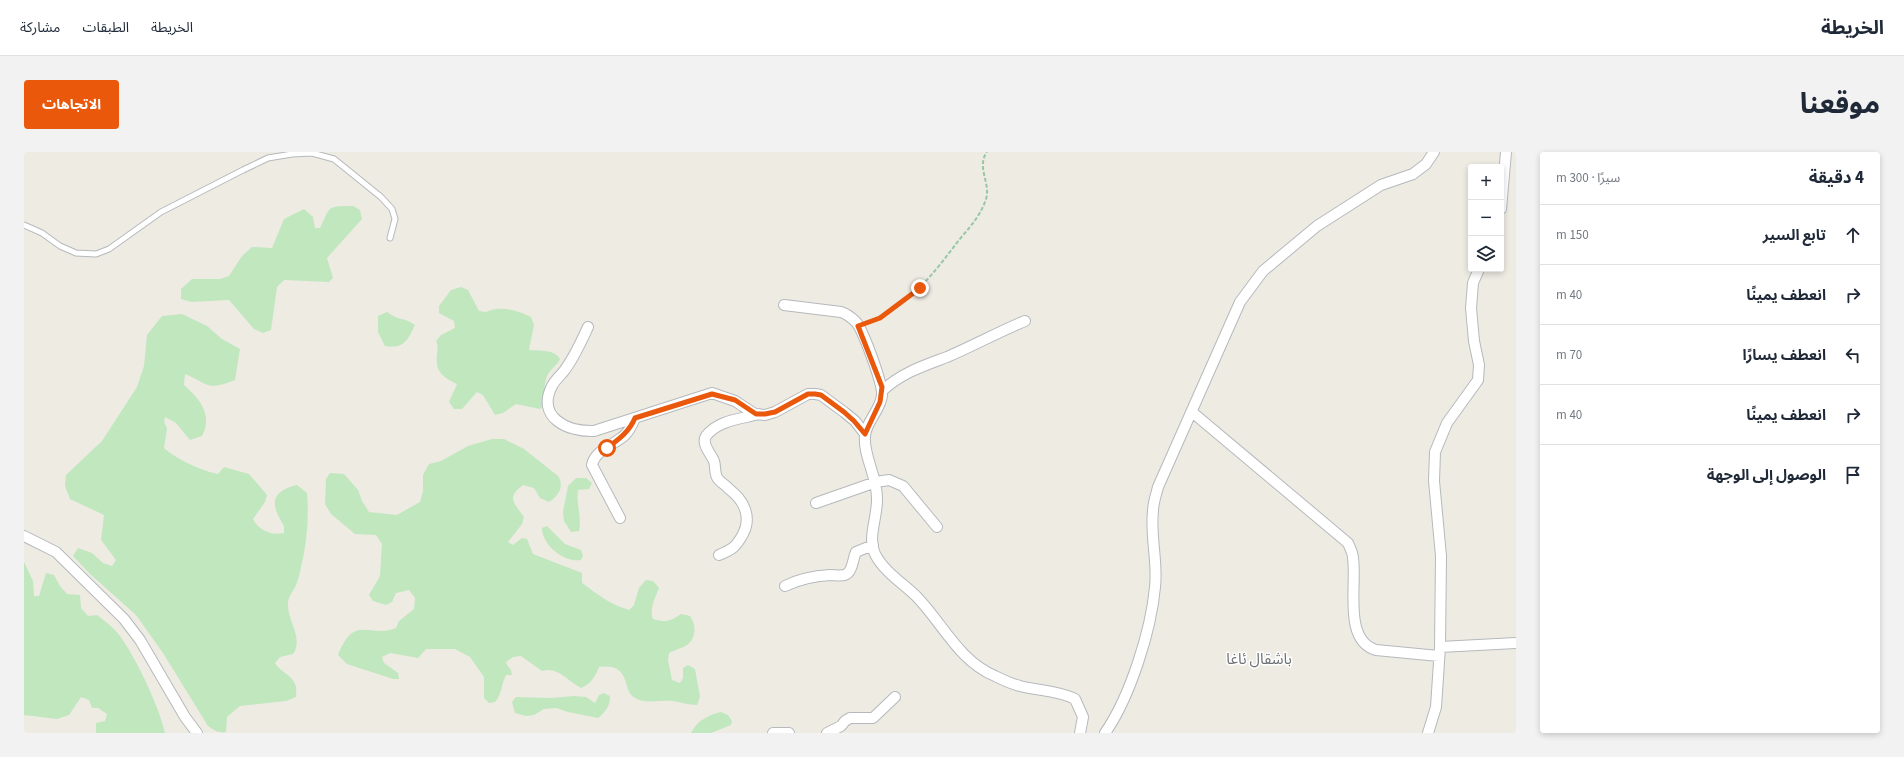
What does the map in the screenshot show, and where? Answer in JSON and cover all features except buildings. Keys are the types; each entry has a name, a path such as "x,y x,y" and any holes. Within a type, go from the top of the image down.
{"street":[{"path":"1105,733 1114,720 1132,680 1149,624 1156,586 1153,511 1158,487 1240,302 1263,271 1317,226 1381,185 1413,174 1426,164 1434,152"},
{"path":"1502,200 1506,152"},
{"path":"1428,733 1436,707 1440,652 1440,556 1434,481 1435,452 1447,423 1478,380 1479,365 1474,340 1471,308 1473,283 1478,272"},
{"path":"784,305 841,312 849,315 858,326 873,363 882,391 880,402 865,434 866,449 876,482 877,505 873,545 876,555 884,566 917,597 956,645 982,671 1020,686 1058,692 1075,699 1083,717 1080,733"},
{"path":"882,391 892,381 913,369 947,356 1024,321"},
{"path":"588,328 570,361 552,386 548,403 550,413 558,422 568,428 582,431 594,431 712,394 735,400 756,414 759,414"},
{"path":"719,555 733,549 738,544 747,525 748,519 742,503 716,475 715,462 706,446 705,440 707,436 724,423 759,414 775,412 808,394 821,395 844,412 865,434"},
{"path":"1192,412 1348,543 1353,556 1355,626 1361,641 1368,648 1376,650 1440,652 1516,643"},
{"path":"620,518 592,466 599,453 624,436 631,428 635,418"},
{"path":"816,503 876,482 889,480 903,486 937,527"},
{"path":"24,536 56,552 124,619 140,640 185,717 197,733"},
{"path":"785,586 797,580 816,576 846,574 851,568 856,552 873,545"},
{"path":"827,733 841,726 850,718 873,718 894,697"},
{"path":"773,733 789,733"}],"lane":[{"path":"24,225 42,233 60,246 76,253 96,254 109,249 161,212 268,158 292,154 312,153 334,159 381,197 392,209 395,219 390,238"}],"path":[{"path":"858,326 880,318 920,288 976,220 987,197 982,164 987,152"}],"green space":[{"path":"338,206 353,206 360,210 362,219 327,258 333,278 329,282 284,280 277,287 271,330 263,333 254,329 229,300 191,302 181,299 181,289 192,279 220,279 229,276 242,256 252,247 272,248 284,219 304,209 313,217 315,228 320,228 330,209"},
{"path":"461,287 468,290 479,311 486,312 497,309 508,309 531,317 534,325 529,350 550,352 560,359 546,377 546,403 540,409 516,404 503,413 495,415 483,395 477,392 462,409 454,409 449,402 457,384 444,377 437,366 438,347 436,341 441,335 455,328 454,321 439,313 439,306 451,290"},
{"path":"387,312 415,325 410,335 401,345 391,347 385,346 378,332 378,316"},
{"path":"182,314 207,326 222,339 240,349 235,380 213,386 205,384 185,374 184,385 200,402 203,408 206,421 205,428 202,436 190,440 176,423 165,417 164,422 167,428 164,448 182,460 218,474 224,467 249,474 267,495 265,502 253,519 262,529 270,533 284,533 284,526 275,506 275,500 281,491 297,485 307,493 308,502 308,521 305,549 298,580 288,602 288,610 296,635 296,648 293,654 280,657 275,663 293,681 296,687 296,697 286,701 240,706 227,717 226,732 218,732 208,726 163,653 136,615 90,574 73,556 78,548 92,553 103,563 112,566 116,560 101,540 104,515 70,499 65,486 66,475 102,441 137,387 144,366 147,335 162,316"},
{"path":"492,439 504,439 524,449 558,476 561,484 558,494 549,502 540,498 534,488 523,485 514,494 513,501 524,517 522,524 508,542 513,545 522,538 527,539 533,554 582,573 582,583 610,602 629,610 634,605 639,588 646,580 653,581 659,588 652,607 653,619 668,621 681,614 690,616 693,623 693,638 685,646 669,653 668,660 672,680 680,683 683,678 683,668 688,665 695,669 700,697 697,705 672,701 639,700 635,698 628,690 622,673 617,669 610,667 599,667 592,680 581,688 558,672 547,670 542,671 521,656 513,657 506,662 512,675 506,675 497,699 495,702 489,703 484,698 484,677 470,657 455,649 426,649 418,658 390,653 382,657 384,663 398,673 399,679 393,679 347,664 338,655 344,642 356,631 386,631 396,628 399,621 414,609 415,598 409,590 396,593 392,602 386,605 373,601 369,595 380,576 382,544 376,535 355,534 331,514 325,504 326,479 330,473 344,474 358,490 362,501 369,512 397,515 420,502 423,491 423,475 429,464 441,461 468,446"},
{"path":"576,478 586,478 592,483 589,489 578,490 580,526 579,531 571,532 564,521 563,512 568,486"},
{"path":"547,526 565,544 581,550 583,556 581,560 568,559 555,552 546,541 543,534 542,528"},
{"path":"24,562 33,581 34,596 39,596 46,573 54,575 60,586 67,594 80,595 81,608 88,616 97,615 118,633 133,657 146,683 158,710 165,733 96,733 96,723 105,721 107,714 98,708 92,708 89,700 81,697 69,715 57,719 24,715"},
{"path":"604,693 610,696 610,702 603,714 598,718 556,708 544,709 534,715 526,716 515,713 512,702 516,697 551,698 574,696 586,697 595,703 599,695"},
{"path":"721,712 728,715 732,721 731,725 711,733 691,733 696,725 703,719"}],"district":[{"name":"باشقال ئاغا","path":"1259,659"}],"route":[{"path":"607,448 624,436 631,428 635,418 712,394 735,400 756,414 775,412 808,394 821,395 844,412 865,434 880,402 882,387 862,332 858,326 880,318 920,288"}]}
